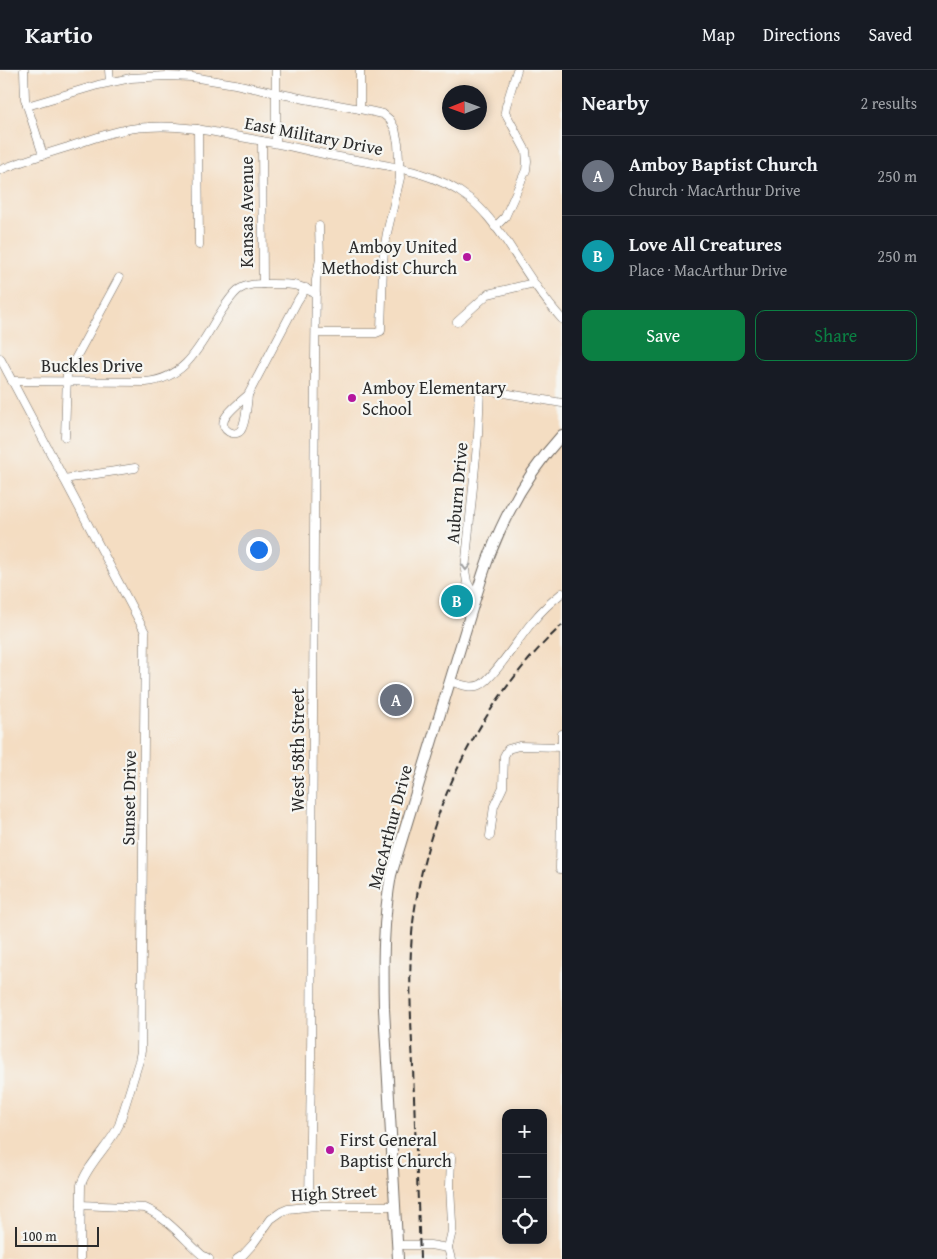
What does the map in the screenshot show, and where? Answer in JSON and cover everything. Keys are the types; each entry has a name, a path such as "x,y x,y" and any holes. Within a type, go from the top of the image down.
{"main road":[{"name":"MacArthur Drive","path":"398,1259 383,986 384,937 391,875 475,597 493,545 511,508 534,469 562,435"}],"street":[{"path":"24,70 24,92 43,154"},
{"path":"109,70 110,82"},
{"name":"Kansas Avenue","path":"276,70 276,143"},
{"path":"360,70 360,109"},
{"path":"496,227 505,217 526,166 526,151 505,112 518,70"},
{"path":"28,106 98,84 149,76 192,74 384,114 394,125 398,144 400,178 387,232 382,264 381,331 376,333 316,333"},
{"name":"East Military Drive","path":"0,170 96,137 130,129 171,126 276,143 400,168 435,178 458,191 478,207 496,227 549,304 562,319"},
{"path":"198,129 198,246"},
{"name":"Kansas Avenue","path":"262,141 263,284"},
{"name":"West 58th Street","path":"309,1206 316,280 320,259 318,226"},
{"path":"66,436 67,374 119,278"},
{"path":"457,322 488,294 534,283"},
{"name":"Buckles Drive","path":"12,381 146,382 158,380 182,369 191,360 232,296 239,290 252,284 292,284 306,288"},
{"path":"248,395 224,420 223,426 230,433 241,429 248,395 298,300 306,288 316,294"},
{"name":"Sunset Drive","path":"0,358 145,635 141,1051 115,1134 83,1178 81,1185 80,1259"},
{"name":"Auburn Drive","path":"475,597 467,582 465,570 480,389 562,402"},
{"path":"64,479 136,468"},
{"path":"450,681 469,687 483,684 492,675 533,620 562,593"},
{"path":"560,869 562,734"},
{"path":"490,836 494,806 503,787 504,756 508,749 514,746 562,747"},
{"path":"451,1157 452,1231 448,1248 451,1259"},
{"path":"81,1205 145,1208 162,1218 208,1259"},
{"name":"High Street","path":"237,1259 247,1250 275,1216 288,1209 309,1206 395,1206"},
{"path":"398,1245 430,1245 448,1248"}],"railway":[{"path":"420,1259 410,977 411,941 420,881 430,840 444,800 461,761 482,724 506,689 532,656 562,625"}],"place":[{"name":"Amboy United Methodist Church","path":"467,257"},
{"name":"Amboy Elementary School","path":"352,398"},
{"name":"Love All Creatures","path":"457,601"},
{"name":"Amboy Baptist Church","path":"396,700"},
{"name":"First General Baptist Church","path":"330,1150"}]}
